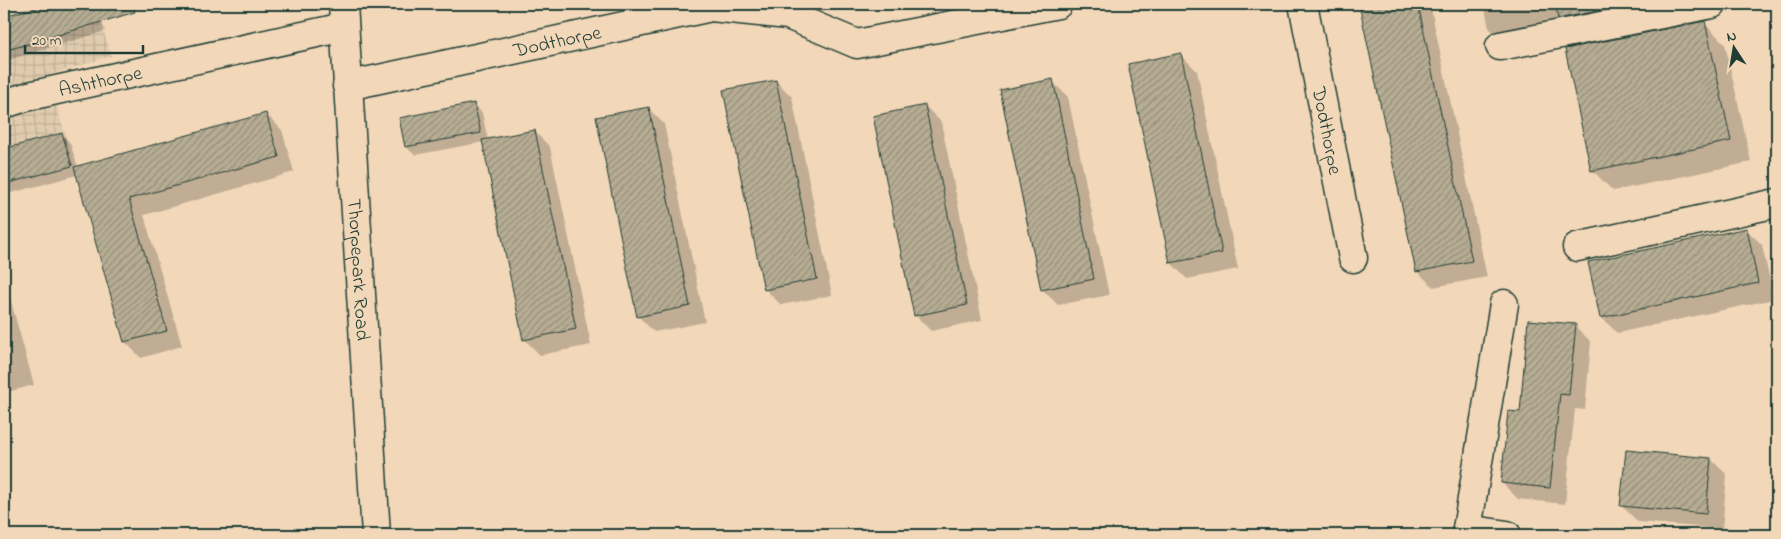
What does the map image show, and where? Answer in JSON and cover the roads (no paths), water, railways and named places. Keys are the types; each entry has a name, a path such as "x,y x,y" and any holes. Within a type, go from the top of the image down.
{"street":[{"name":"Dodthorpe","path":"347,86 711,7 788,15 857,44 1058,4"},
{"name":"Dodthorpe","path":"1303,4 1354,258"},
{"path":"1500,46 1712,4"},
{"name":"Thorpepark Road","path":"343,16 376,535"},
{"name":"Ashthorpe","path":"4,104 343,16"},
{"path":"1577,246 1777,204"},
{"path":"1504,304 1467,532 1507,535"}]}
